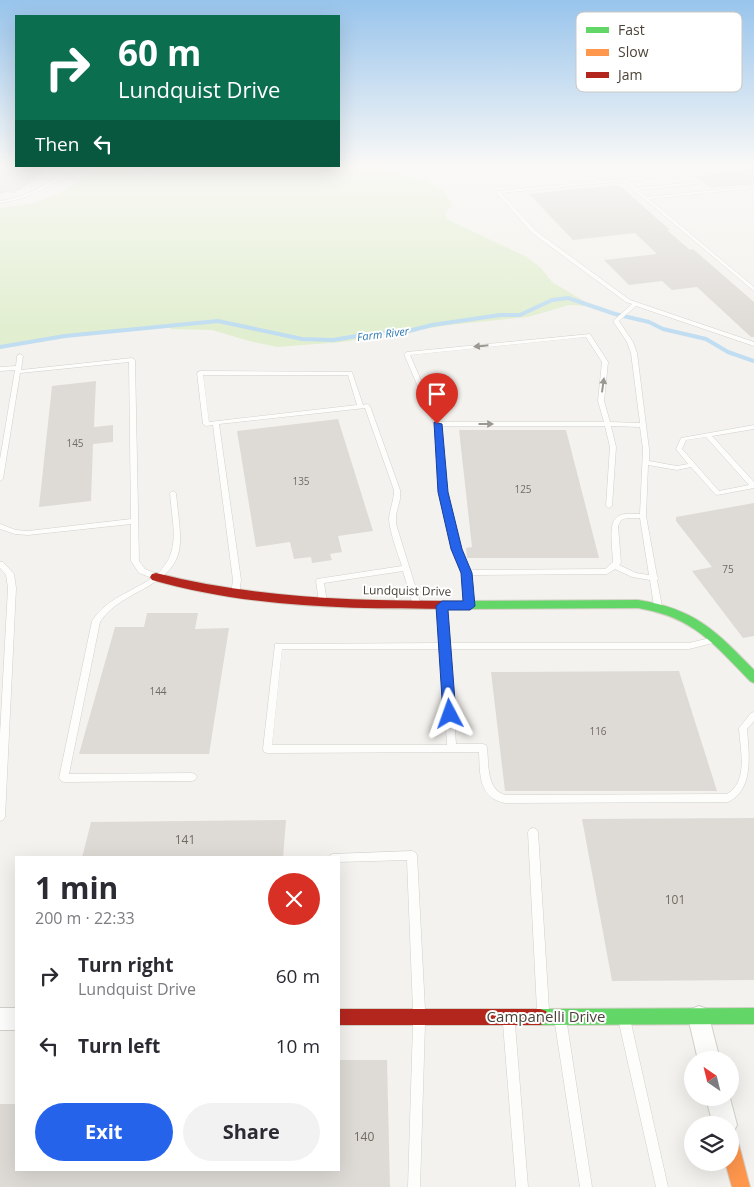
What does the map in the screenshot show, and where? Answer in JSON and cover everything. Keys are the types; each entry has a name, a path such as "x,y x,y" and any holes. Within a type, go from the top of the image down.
{"street":[{"name":"Lundquist Drive","path":"156,577 189,587 280,601 442,606 658,606 690,616 754,678"},
{"name":"Campanelli Drive","path":"340,1017 754,1016"},
{"path":"699,1017 707,1051"},
{"path":"0,1019 15,1019"},
{"path":"737,1171 741,1187"}],"lane":[{"path":"524,220 534,232 624,298 636,304 754,344"},
{"path":"672,220 754,290"},
{"path":"636,304 617,319 617,323 633,349 646,463 643,516 658,606"},
{"path":"470,606 466,573 458,554 444,499 437,424 407,354 588,335 605,362 601,401 613,447 609,506"},
{"path":"0,479 20,356"},
{"path":"0,369 18,370 132,360 137,564 142,571 156,577"},
{"path":"362,407 350,373 200,373 206,424 362,407 367,406 397,490 398,501 393,514 393,524 417,605"},
{"path":"216,423 237,580 235,595"},
{"path":"437,424 643,425"},
{"path":"754,427 683,439 679,449 717,493 754,486"},
{"path":"0,432 8,431"},
{"path":"708,435 754,486"},
{"path":"646,463 677,468 693,465"},
{"path":"173,493 176,553 172,563 142,588 104,609 96,621 64,778 192,777"},
{"path":"466,573 592,573 607,571 616,566 618,559 616,522 626,516 643,516"},
{"path":"0,526 15,532 28,532 135,521"},
{"path":"0,564 10,574 12,588 0,817"},
{"path":"616,566 634,574 654,578"},
{"path":"323,602 320,581 407,568"},
{"path":"442,606 452,748"},
{"path":"716,640 689,646 278,646 267,749 483,748 488,788 499,798 728,798 739,794 748,782 743,728 745,723 754,715"},
{"path":"533,832 543,1017"},
{"path":"340,858 412,854 419,1017 414,1187"},
{"path":"508,1017 522,1187"},
{"path":"560,1017 586,1187"},
{"path":"624,1017 662,1187"}],"green space":[{"path":"0,220 449,220 527,257 540,267 552,282 589,304 586,306 569,305 528,317 449,325 343,342 277,347 212,330 172,329 165,326 72,334 0,346"}],"building":[{"path":"554,220 659,220 690,250 693,249 754,302 754,337 751,337 697,287 672,290 662,281 629,285 604,260 657,254 635,233 573,240"},
{"path":"96,381 94,427 113,425 113,442 93,444 91,501 39,507 52,386"},
{"path":"338,419 373,531 338,536 342,552 330,554 332,560 312,563 311,557 294,559 290,542 256,547 237,431"},
{"path":"459,430 566,430 599,558 467,558 466,548 472,547"},
{"path":"754,503 754,636 743,638 692,571 712,567 676,521 676,517"},
{"path":"147,613 198,613 195,629 229,628 209,754 79,754 115,627 144,627"},
{"path":"679,671 717,791 505,791 491,672"},
{"path":"754,818 754,980 612,981 582,819"},
{"path":"286,820 283,856 82,856 91,822"},
{"path":"340,1060 387,1060 390,1187 0,1187 0,1104 15,1104 15,1171 340,1171"}],"waterway":[{"name":"Farm River","path":"0,347 65,336 218,321 302,339 333,340 375,333 405,332 432,325 500,315 520,315 552,300 568,298 615,314 649,322 663,329 706,339 728,352 754,361"}],"traffic: fast":[{"path":"452,605 638,604 658,607 690,620 704,629 754,678"},
{"path":"540,1017 754,1016"}],"traffic: slow":[{"path":"737,1171 741,1187"}],"traffic: jam":[{"path":"156,577 229,593 302,602 452,605"},
{"path":"340,1017 540,1017"}],"route":[{"path":"437,424 443,492 458,554 464,564 470,606 442,606 450,714"}]}
